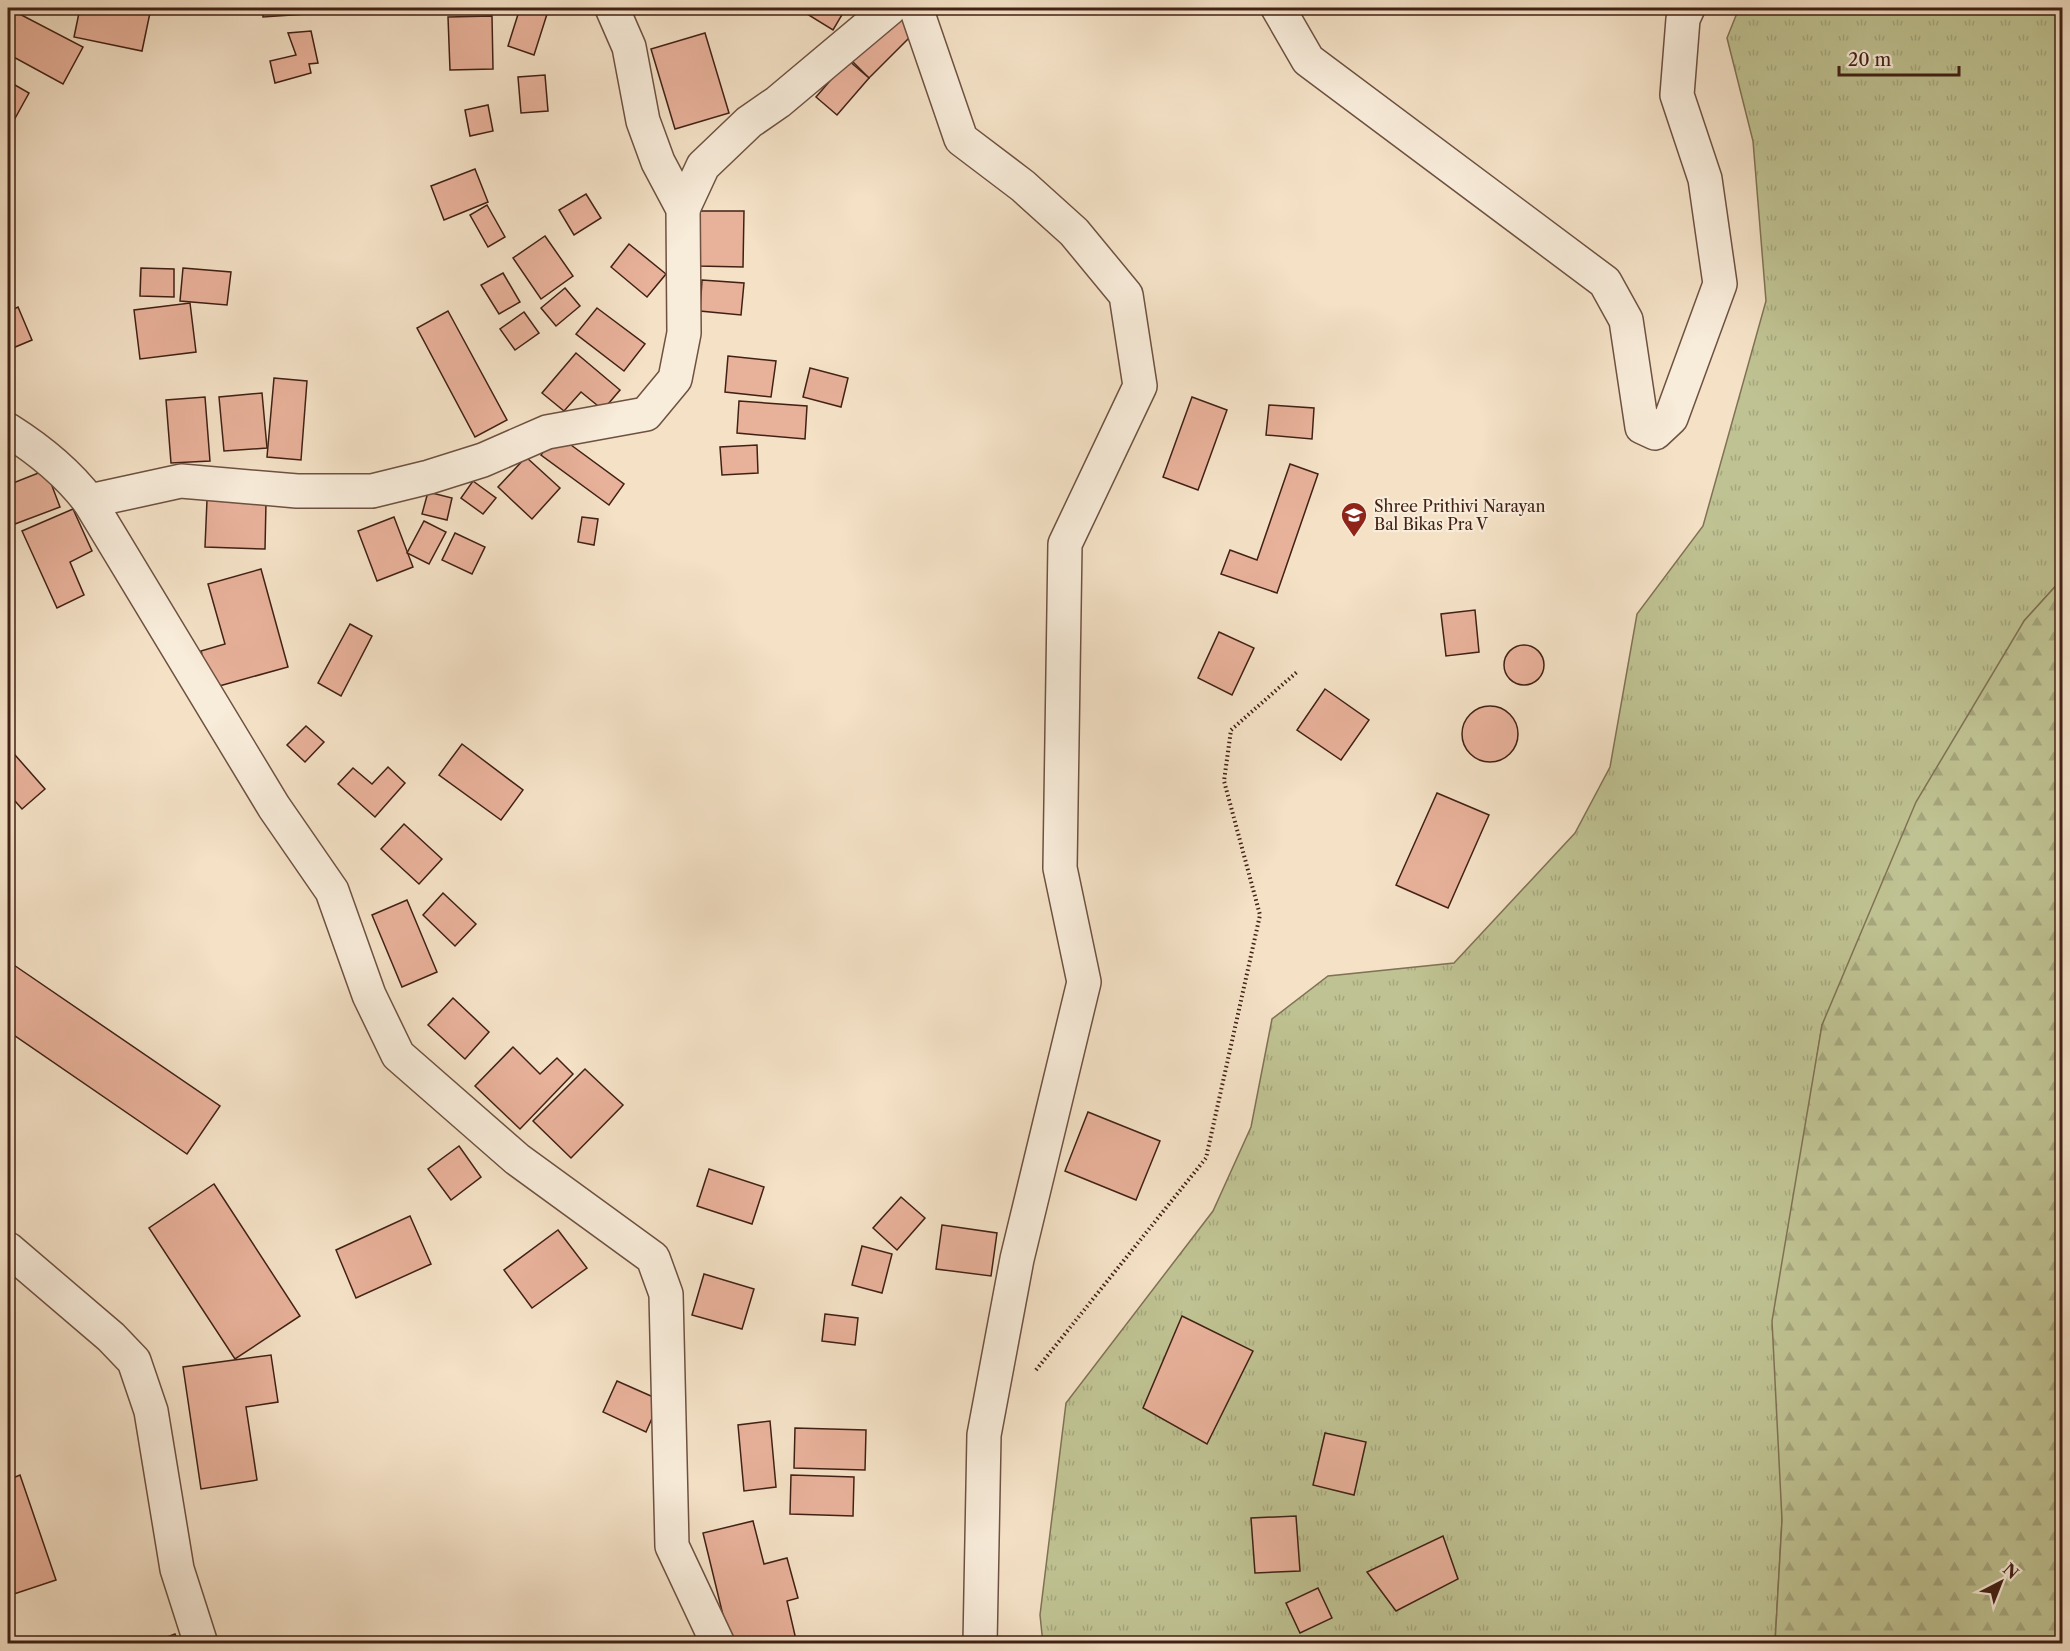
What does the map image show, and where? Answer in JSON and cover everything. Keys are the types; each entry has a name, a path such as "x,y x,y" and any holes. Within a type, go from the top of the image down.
{"street":[{"path":"612,8 629,46 643,121 658,162 683,209"},
{"path":"89,501 181,481 297,491 372,491 429,477 483,460 547,432 646,414 675,379 678,368 684,333 683,209 703,166 749,122 778,102 890,8"},
{"path":"916,8 961,139 1023,186 1074,232 1126,295 1140,386 1065,544 1060,868 1084,982 1017,1259 984,1435 980,1644"},
{"path":"1278,8 1308,60 1605,282 1626,320 1642,427 1655,433 1671,418 1720,284 1705,179 1677,95 1683,19 1688,8"},
{"path":"8,430 30,444 75,483 89,501 274,807 332,891 369,995 398,1055 517,1159 653,1258 666,1294 672,1546 718,1644"},
{"path":"8,1249 111,1337 134,1361 151,1411 177,1569 201,1644"}],"path":[{"path":"1028,1380 1206,1158 1260,915 1224,781 1231,730 1298,671"}],"green space":[{"path":"1739,8 2062,8 2062,579 2024,621 1822,1025 1804,1139 1775,1643 1043,1644 1040,1615 1066,1403 1213,1211 1251,1127 1272,1019 1328,976 1454,963 1575,833 1610,767 1637,614 1703,526 1766,301 1753,141 1727,38"},
{"path":"2062,579 2062,1643 1775,1643 1782,1520 1772,1321 1822,1025 1916,802 2024,621"}],"building":[{"path":"8,8 83,47 63,84 8,54"},
{"path":"80,8 151,8 142,51 74,37"},
{"path":"262,8 306,8 306,14 263,17"},
{"path":"520,8 538,8 548,11 534,55 508,46"},
{"path":"810,8 846,8 833,30 807,14"},
{"path":"898,9 918,29 869,78 849,58"},
{"path":"492,16 493,69 450,70 448,17"},
{"path":"311,31 318,63 309,64 311,73 275,83 270,61 296,55 288,33"},
{"path":"705,33 729,113 675,129 651,49"},
{"path":"848,60 869,78 837,115 816,97"},
{"path":"545,75 548,111 521,113 518,77"},
{"path":"8,81 29,93 8,131"},
{"path":"488,105 493,131 470,136 465,110"},
{"path":"475,169 488,202 444,220 431,186"},
{"path":"586,194 601,218 574,235 559,210"},
{"path":"487,205 505,237 488,247 470,215"},
{"path":"699,211 744,211 743,267 698,266"},
{"path":"545,236 573,276 541,299 513,258"},
{"path":"629,244 666,274 647,297 611,267"},
{"path":"141,268 174,269 174,297 140,296"},
{"path":"183,268 231,272 227,305 180,301"},
{"path":"503,273 520,302 499,314 481,285"},
{"path":"702,280 744,283 741,315 700,311"},
{"path":"565,288 580,306 556,326 541,308"},
{"path":"190,303 196,352 140,359 134,310"},
{"path":"18,307 32,340 8,350 8,312"},
{"path":"597,308 645,344 624,371 576,334"},
{"path":"448,311 507,420 475,437 417,328"},
{"path":"524,312 539,333 515,350 500,329"},
{"path":"576,353 620,390 603,410 581,392 564,411 542,393"},
{"path":"728,356 776,361 771,397 725,392"},
{"path":"810,368 848,378 841,407 803,397"},
{"path":"274,378 307,381 301,460 267,457"},
{"path":"262,393 267,448 224,451 219,397"},
{"path":"205,397 210,461 171,463 166,400"},
{"path":"1192,397 1227,410 1198,490 1163,477"},
{"path":"739,401 807,406 805,439 737,433"},
{"path":"1269,405 1314,408 1312,439 1266,435"},
{"path":"556,434 624,484 609,505 541,455"},
{"path":"757,445 758,473 722,475 720,447"},
{"path":"526,457 560,488 532,519 498,487"},
{"path":"1290,464 1318,474 1277,593 1221,574 1230,550 1257,560"},
{"path":"46,470 60,507 15,524 8,506 8,485"},
{"path":"473,481 496,498 483,514 461,498"},
{"path":"428,492 452,498 447,520 422,514"},
{"path":"207,500 266,502 265,549 205,547"},
{"path":"73,509 92,551 70,562 84,595 57,608 22,531"},
{"path":"394,517 413,567 377,581 358,531"},
{"path":"582,517 598,519 594,545 578,542"},
{"path":"424,521 446,532 429,564 407,553"},
{"path":"455,533 485,547 472,574 442,560"},
{"path":"261,569 288,667 212,688 201,651 225,644 208,584"},
{"path":"1475,610 1479,652 1446,656 1441,614"},
{"path":"350,624 372,636 341,696 318,683"},
{"path":"1219,632 1254,648 1232,695 1198,678"},
{"path":"1524,645 1532,646 1538,651 1543,657 1543,673 1538,679 1532,684 1524,685 1516,684 1510,679 1505,673 1504,665 1505,657 1510,651 1516,646"},
{"path":"1325,689 1369,720 1341,760 1297,730"},
{"path":"1490,706 1501,708 1510,714 1516,723 1518,734 1516,745 1510,754 1501,760 1490,762 1479,760 1470,754 1464,745 1462,734 1464,723 1470,714 1479,708"},
{"path":"306,726 324,742 305,762 287,745"},
{"path":"462,744 523,790 501,820 439,775"},
{"path":"8,747 45,789 22,809 8,793"},
{"path":"388,767 405,783 375,817 338,784 353,768 372,784"},
{"path":"1437,793 1489,815 1448,908 1396,885"},
{"path":"404,824 442,859 419,884 381,849"},
{"path":"443,893 476,924 455,946 423,915"},
{"path":"407,900 437,972 402,987 372,915"},
{"path":"8,961 220,1106 187,1154 8,1031"},
{"path":"453,998 489,1032 465,1059 428,1025"},
{"path":"513,1047 540,1074 557,1058 573,1074 520,1129 475,1086"},
{"path":"585,1069 623,1105 571,1158 533,1121"},
{"path":"1088,1112 1160,1141 1136,1200 1065,1171"},
{"path":"459,1146 481,1177 451,1200 428,1169"},
{"path":"709,1169 764,1187 752,1224 697,1206"},
{"path":"214,1184 300,1316 235,1359 149,1228"},
{"path":"901,1197 925,1218 897,1250 873,1228"},
{"path":"410,1216 431,1264 356,1298 336,1250"},
{"path":"942,1225 997,1233 991,1276 936,1269"},
{"path":"558,1230 587,1268 532,1308 504,1270"},
{"path":"862,1246 892,1254 882,1293 852,1285"},
{"path":"704,1274 754,1289 742,1329 692,1315"},
{"path":"825,1314 858,1318 855,1345 822,1341"},
{"path":"1182,1316 1253,1351 1207,1444 1143,1408"},
{"path":"271,1355 278,1402 246,1407 257,1480 201,1489 183,1367"},
{"path":"617,1381 660,1400 646,1432 603,1412"},
{"path":"770,1421 776,1487 744,1491 738,1425"},
{"path":"795,1428 866,1430 865,1470 794,1468"},
{"path":"1325,1433 1366,1442 1354,1495 1313,1485"},
{"path":"20,1475 56,1580 8,1596 8,1480"},
{"path":"791,1475 854,1477 853,1516 790,1514"},
{"path":"1296,1516 1300,1571 1255,1573 1251,1518"},
{"path":"753,1521 764,1564 787,1558 798,1598 787,1601 797,1644 730,1644 703,1533"},
{"path":"1443,1536 1458,1579 1396,1611 1367,1572"},
{"path":"1318,1588 1332,1618 1300,1633 1286,1603"},
{"path":"175,1634 179,1644 149,1644"}],"place":[{"name":"Shree Prithivi Narayan Bal Bikas Pra V","path":"1354,538"}]}
